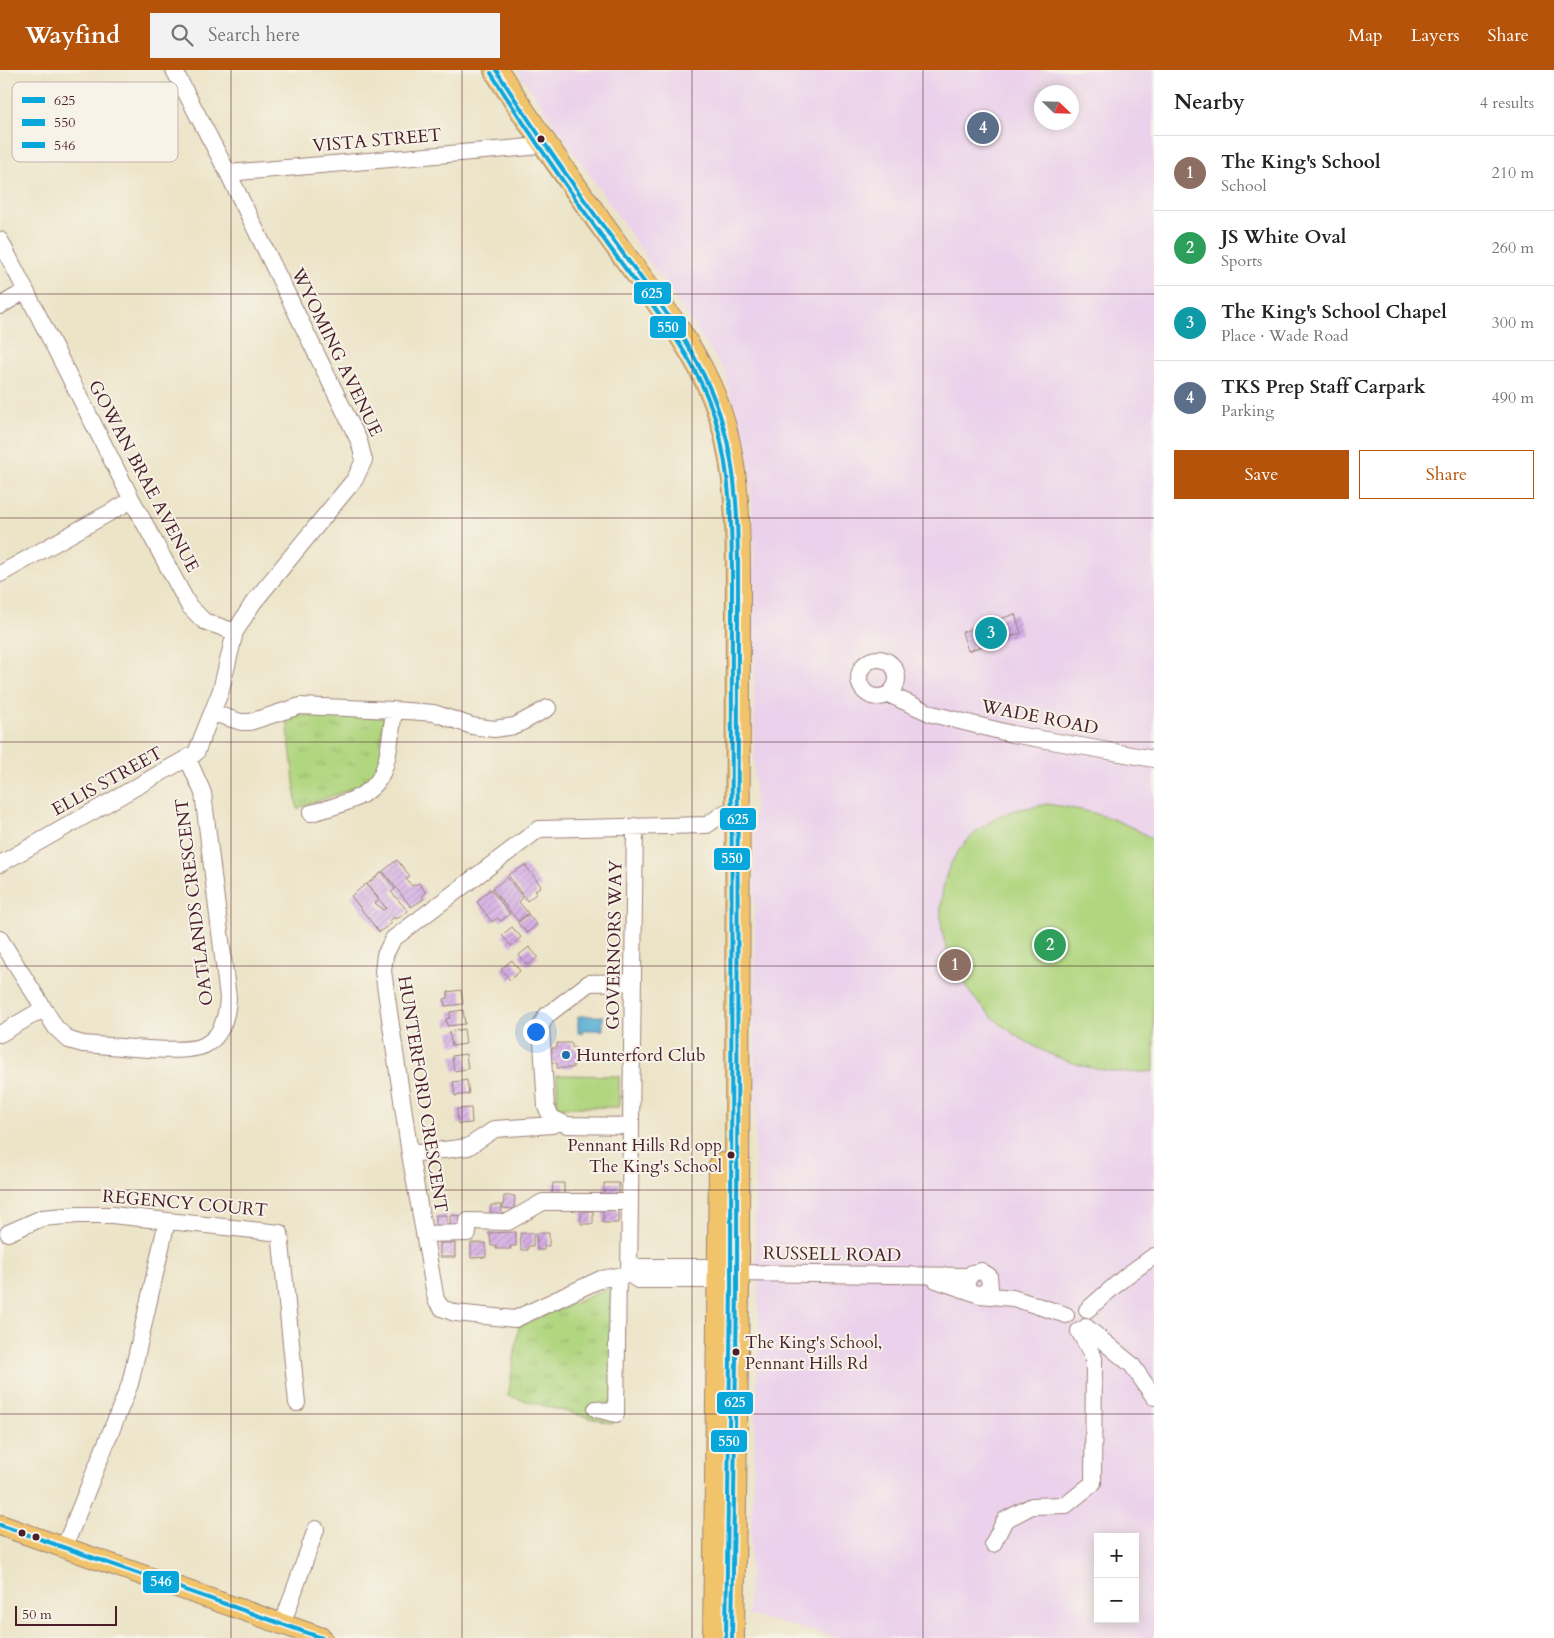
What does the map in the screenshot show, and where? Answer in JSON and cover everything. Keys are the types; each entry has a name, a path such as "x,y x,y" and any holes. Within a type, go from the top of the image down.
{"highway":[{"path":"481,70 530,147 680,363 697,394 714,443 722,487 724,514 716,819 724,1064 724,1274 732,1638"},
{"path":"496,70 566,176 668,316 696,360 716,401 733,464 738,535 715,1638"}],"main road":[{"path":"0,1525 322,1638"}],"street":[{"name":"WYOMING AVENUE","path":"174,70 228,174 359,441 364,460 355,479 250,607 235,632"},
{"name":"VISTA STREET","path":"228,174 530,147"},
{"name":"GOWAN BRAE AVENUE","path":"0,240 132,500 189,606 204,620 235,632"},
{"path":"0,306 25,291"},
{"path":"0,574 132,500"},
{"path":"235,632 227,668 213,714 241,722 250,722 300,706 434,713 484,729 494,729 515,726 548,708"},
{"path":"896,678 895,687 888,694 877,697 865,692 860,683 861,669 872,660 882,660 892,665 896,678 919,709"},
{"name":"WADE ROAD","path":"888,694 919,709 1012,734 1154,759"},
{"path":"311,813 358,798 372,789 382,777 388,760 394,710"},
{"name":"ELLIS STREET","path":"0,864 188,759 199,749 213,714"},
{"name":"OATLANDS CRESCENT","path":"0,939 61,1035 82,1044 195,1049 206,1045 221,1028 225,1019 228,998 204,803 199,781 188,759"},
{"name":"HUNTERFORD CRESCENT","path":"716,819 635,826 538,829 393,939 386,955 383,971 410,1154 424,1234 436,1300 442,1308 455,1313 515,1319 601,1279 624,1275 638,1280 724,1274"},
{"name":"GOVERNORS WAY","path":"596,1409 616,1414 630,1202 635,826"},
{"path":"631,1126 576,1126 558,1122 552,1118 546,1107 541,1026 546,1016 589,983 633,982"},
{"path":"0,1034 44,1010"},
{"path":"410,1154 468,1147 495,1129 552,1126 558,1122"},
{"path":"424,1234 468,1233 468,1221 508,1222 543,1202 630,1202"},
{"name":"REGENCY COURT","path":"8,1233 42,1218 78,1215 112,1215 280,1233 297,1403"},
{"path":"64,1548 130,1384 167,1221"},
{"path":"1087,1310 1126,1276 1154,1256"},
{"name":"RUSSELL ROAD","path":"724,1274 928,1275 944,1284 977,1286 1066,1315"},
{"path":"1087,1310 1074,1307 1066,1315 1068,1327 1083,1329 1132,1365 1154,1397"},
{"path":"1083,1329 1090,1320 1087,1310"},
{"path":"994,1544 1006,1520 1032,1506 1066,1505 1093,1482 1094,1358 1083,1329"},
{"path":"282,1625 316,1529"}],"shaded area":[{"path":"517,70 1154,70 1154,1638 839,1638 748,1615 759,1323 755,1242 754,575 753,507 749,466 724,370"}],"green space":[{"path":"295,715 384,717 381,737 382,761 376,772 367,780 344,792 297,809 287,718"},
{"path":"1047,804 1076,809 1115,820 1154,840 1154,1071 1114,1072 1072,1063 1033,1046 997,1021 968,991 949,955 941,915 947,873 957,853 972,836 1000,816"},
{"path":"557,1075 619,1076 619,1107 557,1107"},
{"path":"612,1287 613,1424 508,1396 519,1326"}],"water":[{"path":"578,1016 603,1016 603,1030 582,1030 582,1033 578,1033"}],"building":[{"path":"1015,614 1021,633 968,651 962,632"},
{"path":"397,860 410,876 406,879 412,886 419,883 426,893 422,897 424,899 411,907 383,871"},
{"path":"525,865 541,886 535,891 537,893 527,901 508,875"},
{"path":"382,872 395,889 391,892 408,911 400,917 395,919 394,917 390,921 392,923 379,932 351,896 366,884 379,900 375,903 383,910 386,908 367,884"},
{"path":"507,877 523,898 519,902 528,913 518,921 492,889"},
{"path":"490,889 510,914 501,921 498,918 492,922 477,902"},
{"path":"528,914 537,925 527,933 518,923"},
{"path":"512,927 521,937 511,946 502,935"},
{"path":"529,947 538,957 528,966 519,955"},
{"path":"512,960 520,971 510,980 501,969"},
{"path":"461,990 463,1004 445,1006 444,999 448,998 448,992"},
{"path":"463,1010 465,1024 447,1026 446,1019 450,1018 450,1012"},
{"path":"464,1029 466,1044 452,1046 449,1032"},
{"name":"Hunterford Club","path":"557,1043 572,1043 572,1047 580,1051 579,1059 577,1059 577,1063 573,1063 573,1068 557,1068 557,1063 551,1062 552,1048 557,1048"},
{"path":"466,1054 468,1069 454,1071 452,1056"},
{"path":"467,1080 469,1094 455,1096 453,1082"},
{"path":"471,1108 472,1123 458,1124 457,1109"},
{"path":"553,1183 564,1183 564,1196 552,1196"},
{"path":"604,1183 619,1183 619,1196 604,1196"},
{"path":"504,1196 515,1196 514,1209 503,1208"},
{"path":"491,1205 502,1205 501,1218 490,1218"},
{"path":"603,1210 618,1210 618,1223 603,1223"},
{"path":"581,1211 593,1211 593,1224 581,1224"},
{"path":"436,1215 447,1215 447,1228 436,1228"},
{"path":"450,1215 462,1216 462,1228 450,1228"},
{"path":"516,1232 516,1246 510,1246 511,1249 496,1249 496,1246 491,1246 488,1233"},
{"path":"520,1233 533,1233 533,1246 528,1246 528,1250 521,1250"},
{"path":"536,1233 549,1233 549,1246 544,1246 544,1250 537,1250"},
{"path":"440,1243 455,1243 455,1257 440,1257"},
{"path":"471,1243 486,1243 486,1257 471,1258"}],"transit line":[{"name":"625","path":"496,70 524,113 661,305 690,349 713,397 722,422 731,462 736,502 738,583 737,1288 732,1638"},
{"name":"550","path":"491,73 563,182 685,353 709,400 717,425 725,464 731,523 732,583 731,1288 726,1638"},
{"name":"546","path":"0,1525 322,1638"}],"place":[{"name":"TKS Prep Staff Carpark","path":"983,128"},
{"name":"The King's School Chapel","path":"991,633"},
{"name":"JS White Oval","path":"1050,945"},
{"name":"The King's School","path":"955,965"},
{"name":"Hunterford Club","path":"566,1055"},
{"name":"Pennant Hills Rd opp The King's School","path":"731,1155"},
{"name":"The King's School, Pennant Hills Rd","path":"736,1352"}]}
